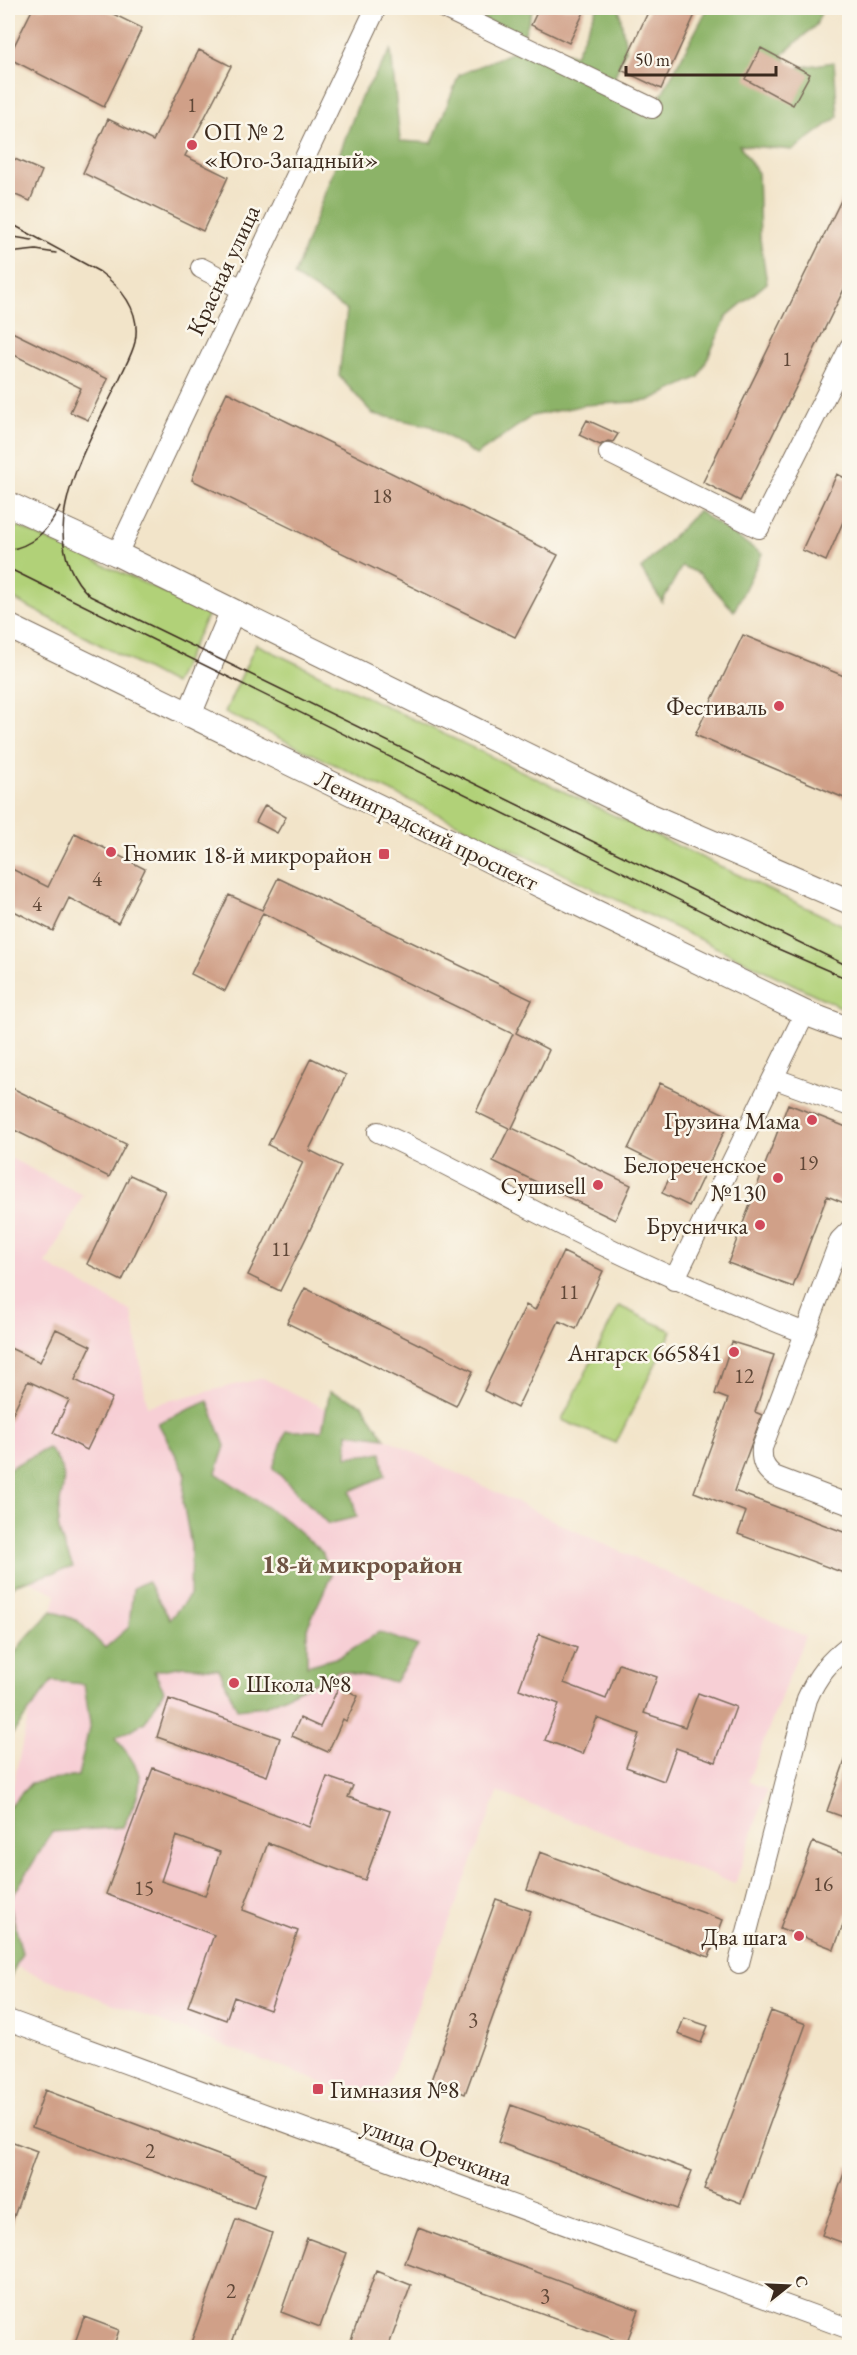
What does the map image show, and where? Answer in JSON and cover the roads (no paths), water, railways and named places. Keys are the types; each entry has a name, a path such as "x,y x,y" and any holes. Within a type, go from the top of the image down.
{"main road":[{"path":"8,504 117,554 645,813 849,902"},
{"path":"189,715 232,612"},
{"name":"Ленинградский проспект","path":"8,626 805,1012 849,1030"}],"street":[{"name":"Красная улица","path":"117,554 376,8"},
{"path":"444,8 652,108"},
{"path":"201,268 243,289"},
{"path":"609,453 759,528 849,347"},
{"path":"674,1280 805,1012"},
{"path":"773,1078 849,1106"},
{"path":"378,1132 428,1153 543,1215 674,1280 805,1333"},
{"path":"849,1230 840,1240 762,1448 762,1458 767,1471 774,1476 849,1504"},
{"path":"739,1963 807,1699 817,1677 832,1659 849,1646"},
{"name":"улица Оречкина","path":"8,2020 849,2329"}],"tram line":[{"path":"8,222 100,272 123,294 133,311 136,331 132,352 80,460 70,489 64,518 64,546 72,572 90,596 850,967"},
{"path":"8,236 32,240"},
{"path":"8,253 36,250 56,253"},
{"path":"8,550 33,541 51,523 60,507"},
{"path":"8,568 776,948 850,980"}],"place":[{"name":"ОП № 2 «Юго-Западный»","path":"192,145"},
{"name":"Фестиваль","path":"779,706"},
{"name":"Гномик","path":"111,852"},
{"name":"18-й микрорайон","path":"384,854"},
{"name":"Грузина Мама","path":"812,1120"},
{"name":"Белореченское №130","path":"778,1178"},
{"name":"Сушиsell","path":"598,1185"},
{"name":"Брусничка","path":"760,1225"},
{"name":"Ангарск 665841","path":"734,1352"},
{"name":"Школа №8","path":"234,1683"},
{"name":"Два шага","path":"799,1936"},
{"name":"Гимназия №8","path":"318,2089"}],"district":[{"name":"18-й микрорайон","path":"362,1564"}]}
